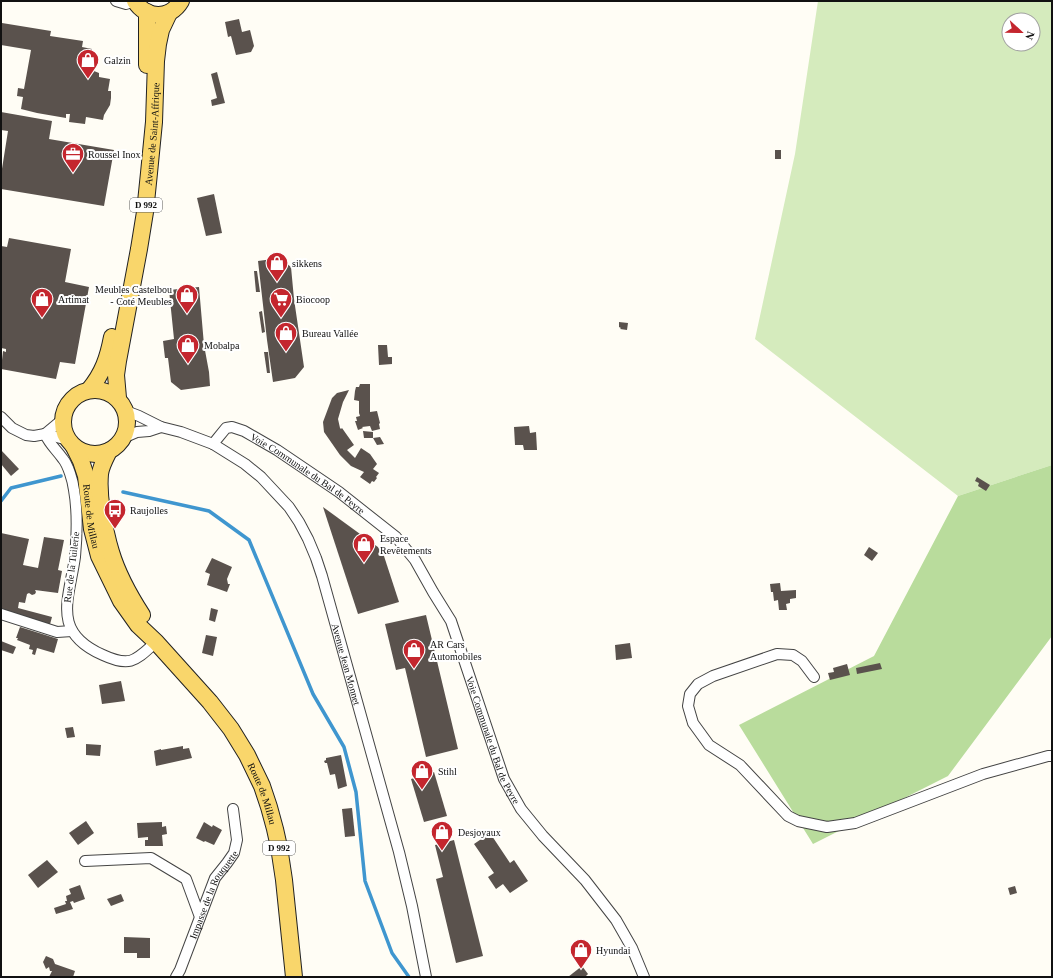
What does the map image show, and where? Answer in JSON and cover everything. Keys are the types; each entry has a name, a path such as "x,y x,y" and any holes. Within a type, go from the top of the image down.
{"main road":[{"path":"134,1 146,12 158,15 178,4"},
{"name":"Avenue de Saint-Affrique","path":"122,405 116,375 146,205 158,44 161,30 178,4"},
{"name":"Avenue de Saint-Affrique","path":"89,390 96,382 103,369 108,354 134,220 143,144 147,76 146,12"},
{"path":"89,390 107,392 122,405 128,422 126,433 119,444 109,451 91,454 85,453 71,443 64,430 63,419 66,408 78,394 89,390"},
{"name":"Route de Millau","path":"71,443 81,461 86,476 92,529 99,556 121,601 138,625 156,642 231,729 250,760 262,786 269,807 284,880 294,977"},
{"name":"Route de Millau","path":"109,451 103,462 100,473 100,496 111,553 123,581 156,642"}],"street":[{"path":"116,1 126,4 134,1"},
{"name":"Avenue Jean Monnet","path":"122,405 161,427 181,432 214,444 245,464 276,492 299,522 316,558 331,606 399,852 412,906 426,977"},
{"path":"1,417 12,428 26,435 34,436 45,434 71,443"},
{"path":"45,434 63,419"},
{"name":"Avenue Jean Monnet","path":"123,438 137,432 148,431 161,427"},
{"name":"Voie Communale du Bal de Peyre","path":"214,444 226,428 232,427 244,431 277,450 339,492 396,537 415,560 432,592 451,621 504,779 522,809 544,836 585,880 616,920 632,948 644,977"},
{"name":"Rue de la Tuilerie","path":"45,434 50,444 64,460 72,478 75,494 77,509 75,556 66,605 68,619 72,630 84,644 94,651 122,662 140,657 156,642"},
{"path":"1,614 57,632 72,630"},
{"path":"814,677 802,661 793,654 777,654 713,676 698,684 690,694 688,706 693,724 709,745 740,765 788,816 798,821 827,827 855,823 983,774 1052,756"},
{"name":"Impasse de la Rouquette","path":"176,977 215,878 234,854 237,840 233,809"},
{"path":"85,861 151,858 186,879 200,917"}],"green space":[{"path":"818,1 1052,1 1052,465 958,496 755,339 795,154"},
{"path":"1052,465 1052,636 948,776 813,844 739,725 874,656 958,496"}],"building":[{"path":"239,19 242,32 250,30 254,46 251,52 236,55 231,36 228,37 225,22"},
{"path":"2,23 51,31 50,36 83,41 82,47 92,49 90,59 96,60 94,71 99,73 99,77 110,79 108,91 111,91 110,105 104,115 103,120 86,117 85,124 69,122 70,114 66,114 66,118 21,109 23,97 17,96 18,88 24,89 31,50 1,45"},
{"path":"217,72 225,103 212,106 211,100 217,98 211,74"},
{"path":"1,112 52,121 49,139 114,150 104,206 1,189 1,175 8,131 1,130"},
{"path":"775,150 781,150 781,159 775,159"},
{"path":"214,194 222,233 206,236 197,198"},
{"name":"Artimat","path":"9,238 71,249 65,282 89,287 75,364 60,362 56,379 1,369 3,351 6,352 6,349 1,348 1,246 7,247"},
{"path":"280,258 291,267 304,367 295,378 273,382 258,261"},
{"path":"254,271 257,271 260,292 256,292"},
{"path":"199,287 204,345 210,386 181,390 171,382 168,358 165,358 163,341 174,339 169,290"},
{"path":"262,311 265,332 262,333 259,312"},
{"path":"619,322 628,323 627,330 620,329"},
{"path":"378,345 387,345 388,357 392,357 392,364 379,365"},
{"path":"264,352 268,352 270,373 267,373"},
{"path":"360,384 370,384 370,412 377,411 380,429 372,431 370,426 362,427 363,428 358,430 355,421 357,421 356,417 360,416 359,401 354,400 356,387 359,387"},
{"path":"349,390 343,402 338,419 340,428 342,428 354,445 347,450 355,458 361,448 370,454 377,464 373,469 379,473 374,482 372,481 370,484 360,477 364,472 351,466 340,455 324,432 323,422 332,398 337,393"},
{"path":"529,426 530,433 536,432 537,450 524,450 523,445 515,445 514,427"},
{"path":"363,431 373,432 373,438 364,438"},
{"path":"380,437 384,444 377,445 373,438"},
{"path":"1,450 19,469 11,476 1,464"},
{"path":"977,477 990,485 986,491 978,486 979,483 975,481"},
{"path":"323,507 382,550 399,602 358,614"},
{"path":"1,533 29,539 23,565 38,568 44,537 64,540 58,570 62,571 58,593 35,590 35,594 27,594 25,603 19,602 18,608 52,617 49,628 1,610"},
{"path":"869,547 878,553 872,561 864,555"},
{"path":"212,558 232,567 227,579 228,584 230,584 227,592 207,585 210,574 205,572"},
{"path":"780,583 781,591 796,590 796,598 790,599 790,603 786,604 787,610 779,610 778,600 774,601 773,592 771,592 770,584"},
{"path":"211,608 218,610 215,622 209,620"},
{"path":"426,615 458,749 426,757 405,668 396,670 385,624"},
{"path":"20,627 58,639 54,653 37,648 35,655 32,654 33,650 29,649 30,645 17,640 18,638 16,638"},
{"path":"206,635 217,637 213,656 202,653"},
{"path":"1,641 16,647 13,654 1,650"},
{"path":"630,643 632,658 616,660 615,645"},
{"path":"880,663 882,669 857,674 856,668"},
{"path":"847,664 850,675 830,680 828,673 834,672 833,668"},
{"path":"121,681 125,701 102,704 99,685"},
{"path":"73,727 75,737 67,738 65,728"},
{"path":"86,744 101,745 100,756 86,755"},
{"path":"183,746 183,749 189,748 192,758 156,766 154,751"},
{"path":"341,755 347,786 338,789 335,774 330,775 327,763 324,761 326,758"},
{"path":"434,772 447,816 424,822 411,779"},
{"path":"352,808 355,836 345,837 342,809"},
{"path":"86,821 94,833 78,845 69,833"},
{"path":"162,822 162,827 166,826 167,834 162,835 163,846 145,846 145,840 148,840 148,837 138,838 137,823"},
{"path":"204,822 212,827 213,825 222,830 214,845 196,838"},
{"path":"490,833 510,863 514,860 528,881 510,893 503,884 496,889 488,877 494,873 474,844"},
{"path":"454,840 483,956 456,963 436,879 443,877 435,845"},
{"path":"47,860 58,872 38,888 28,875"},
{"path":"80,885 85,899 74,903 73,901 70,902 73,909 56,914 54,908 66,904 66,896 71,894 69,889"},
{"path":"1015,886 1017,893 1010,895 1008,888"},
{"path":"121,894 124,901 111,906 107,899"},
{"path":"124,937 150,938 150,958 137,958 137,953 124,953"},
{"path":"46,956 53,959 55,964 75,971 73,977 49,977 52,971 50,971 49,967 46,969 43,962"},
{"name":"Hyundai","path":"582,966 588,974 585,977 568,977"}],"waterway":[{"path":"1,501 11,488 61,476"},
{"path":"123,492 209,511 249,540 313,694 344,747 356,792 365,881 392,953 409,977"}],"place":[{"name":"Galzin","path":"88,80"},
{"name":"Roussel Inox","path":"73,174"},
{"name":"sikkens","path":"277,282"},
{"name":"Meubles Castelbou - Coté Meubles","path":"187,314"},
{"name":"Artimat","path":"42,318"},
{"name":"Biocoop","path":"281,318"},
{"name":"Bureau Vallée","path":"286,352"},
{"name":"Mobalpa","path":"188,364"},
{"name":"Raujolles","path":"115,530"},
{"name":"Espace Revêtements","path":"364,564"},
{"name":"AR Cars Automobiles","path":"414,670"},
{"name":"Stihl","path":"422,790"},
{"name":"Desjoyaux","path":"442,852"},
{"name":"Hyundai","path":"581,970"}]}
